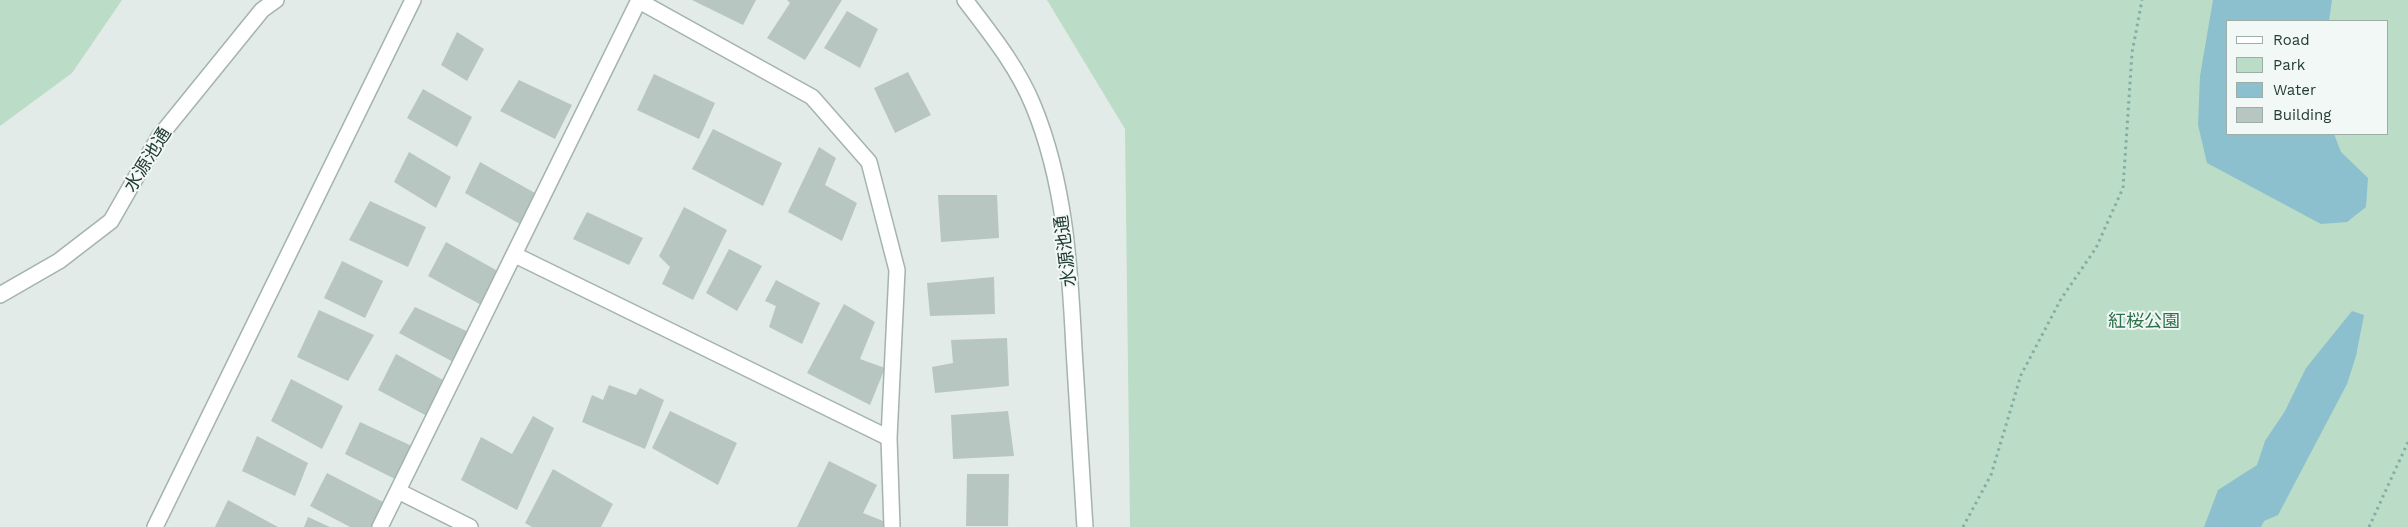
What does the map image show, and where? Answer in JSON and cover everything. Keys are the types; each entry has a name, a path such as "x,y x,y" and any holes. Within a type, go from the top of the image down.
{"street":[{"name":"水源池通","path":"0,295 59,261 111,221 158,137 262,10 276,0"},
{"path":"155,527 413,0"},
{"name":"水源池通","path":"965,0 1002,49 1028,96 1052,158 1065,236 1071,296 1084,527"},
{"path":"380,527 639,1 812,97 869,162 897,270 889,438 892,527"},
{"path":"515,255 889,438"},
{"path":"398,491 470,527"}],"path":[{"path":"1963,527 1991,475 2021,375 2061,299 2096,248 2123,188 2132,54 2142,0"},
{"path":"2369,527 2408,442"}],"green space":[{"path":"0,0 122,0 72,73 0,126"},
{"name":"紅桜公園","path":"1047,0 2408,0 2408,527 1130,527 1125,129"}],"water":[{"path":"2213,0 2332,0 2329,20 2226,20 2226,135 2334,135 2341,152 2368,178 2366,207 2347,222 2321,224 2207,163 2198,125 2200,76"},
{"path":"2352,311 2364,315 2356,356 2347,384 2278,515 2264,521 2261,527 2204,527 2218,490 2257,465 2265,441 2285,411 2306,368"}],"building":[{"path":"692,0 756,0 743,25"},
{"path":"787,0 842,0 805,60 767,38 790,3"},
{"path":"847,11 878,29 860,68 824,48"},
{"path":"457,32 484,49 467,81 441,65"},
{"path":"908,72 931,115 895,133 874,88"},
{"path":"654,74 715,103 699,139 637,110"},
{"path":"519,80 572,105 555,139 500,111"},
{"path":"423,89 472,117 457,147 407,118"},
{"path":"713,129 782,163 763,206 692,169"},
{"path":"819,147 836,158 825,185 857,203 842,241 788,212"},
{"path":"409,152 451,177 436,208 394,182"},
{"path":"480,162 542,197 527,228 465,193"},
{"path":"938,195 997,195 999,238 941,242"},
{"path":"370,201 426,227 408,267 349,240"},
{"path":"684,207 727,230 693,300 662,284 670,267 659,256"},
{"path":"587,212 643,238 629,265 573,239"},
{"path":"446,242 503,274 485,307 428,276"},
{"path":"729,249 762,266 737,311 706,293"},
{"path":"342,261 383,281 365,318 324,298"},
{"path":"994,277 995,314 930,316 927,283"},
{"path":"776,280 820,303 802,344 769,327 776,306 765,301"},
{"path":"844,304 875,322 860,359 885,368 870,405 807,373"},
{"path":"415,307 475,335 459,365 399,333"},
{"path":"319,310 374,335 348,381 297,357"},
{"path":"1007,338 1009,386 935,393 932,367 953,363 951,340"},
{"path":"396,354 443,380 427,416 378,390"},
{"path":"291,379 343,406 322,449 271,421"},
{"path":"609,385 636,395 640,388 664,400 645,449 582,422 592,395 603,400"},
{"path":"670,411 737,443 718,485 652,448"},
{"path":"1008,411 1014,456 953,459 951,415"},
{"path":"533,416 554,428 517,510 461,480 481,437 512,454"},
{"path":"360,422 414,447 399,481 345,454"},
{"path":"257,436 308,463 295,496 242,471"},
{"path":"829,461 877,485 863,513 888,523 886,527 797,527"},
{"path":"553,469 613,504 601,527 532,527 525,523"},
{"path":"327,473 385,503 373,527 350,527 310,506"},
{"path":"967,474 1009,474 1008,526 966,526"},
{"path":"228,500 278,527 215,527"},
{"path":"308,517 330,527 304,527"}]}
